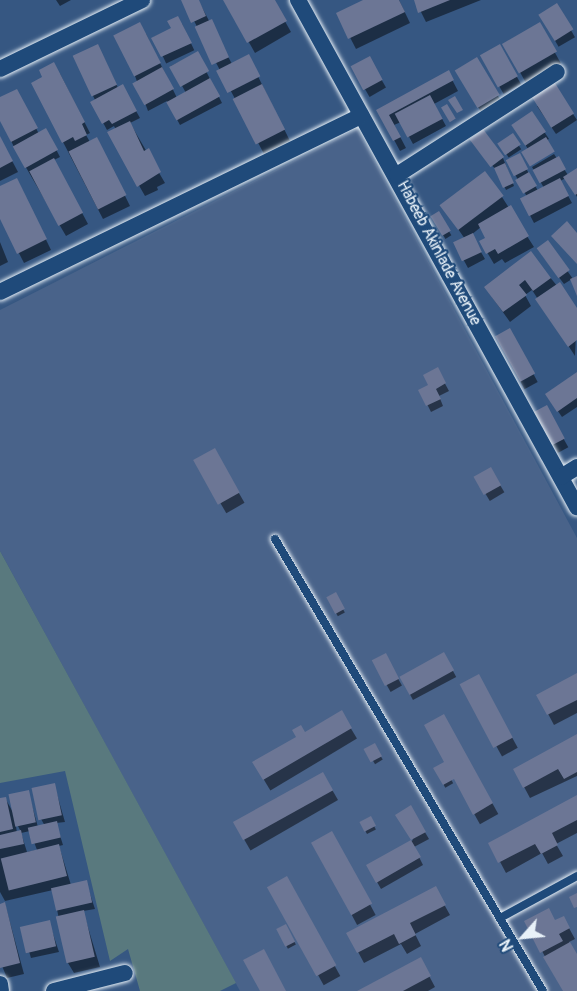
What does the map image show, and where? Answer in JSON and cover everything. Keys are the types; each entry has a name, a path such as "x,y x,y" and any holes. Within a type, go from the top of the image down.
{"street":[{"path":"0,69 142,0"},
{"name":"Habeeb Akinlade Avenue","path":"298,0 397,175 577,507"},
{"path":"397,175 557,72"},
{"path":"0,292 362,116"},
{"path":"561,477 577,467"},
{"path":"54,991 125,973"},
{"path":"0,984 2,991"}],"lane":[{"path":"275,539 543,991"},
{"path":"500,918 577,876"}],"shaded area":[{"path":"357,129 577,538 577,991 240,991 0,551 0,310"}],"green space":[{"path":"0,551 236,983 220,991 140,991 128,949 110,961 65,771 0,783"}],"building":[{"path":"181,0 199,0 206,16 191,23"},
{"path":"223,0 275,0 287,21 247,43"},
{"path":"363,0 399,0 405,12 348,39 336,13"},
{"path":"414,0 450,0 418,13"},
{"path":"557,3 573,29 555,41 538,15"},
{"path":"178,16 192,43 161,57 151,38 171,28 167,21"},
{"path":"212,19 229,57 212,65 195,27"},
{"path":"140,22 161,63 134,77 113,36"},
{"path":"540,22 557,51 519,73 502,44"},
{"path":"98,44 117,85 92,97 73,56"},
{"path":"500,44 518,76 498,88 480,55"},
{"path":"198,51 209,71 180,87 169,67"},
{"path":"249,54 260,76 227,93 216,71"},
{"path":"370,56 383,80 363,90 351,66"},
{"path":"477,57 500,95 477,108 455,70"},
{"path":"54,62 85,122 82,124 87,135 75,141 73,137 62,143 31,83 42,77 39,70"},
{"path":"162,67 174,89 144,105 132,83"},
{"path":"449,70 454,80 389,115 401,137 393,141 376,110"},
{"path":"210,78 220,96 176,121 166,102"},
{"path":"555,83 574,114 551,128 532,97"},
{"path":"123,84 137,111 112,124 109,120 102,124 90,102"},
{"path":"262,84 285,129 256,144 233,99"},
{"path":"17,89 38,128 11,142 0,121 0,97"},
{"path":"430,95 443,119 407,138 395,114"},
{"path":"455,96 463,110 457,113 448,100"},
{"path":"447,104 456,119 450,122 441,108"},
{"path":"532,111 546,132 525,146 511,125"},
{"path":"130,121 144,151 149,148 161,172 137,187 107,132"},
{"path":"46,128 58,150 25,168 13,146"},
{"path":"483,129 504,157 490,167 469,139"},
{"path":"513,133 521,145 505,155 497,144"},
{"path":"0,136 13,161 0,168"},
{"path":"97,137 127,195 98,209 68,152"},
{"path":"546,137 555,152 530,167 521,152"},
{"path":"520,153 528,169 514,176 506,160"},
{"path":"559,156 566,169 540,183 533,170"},
{"path":"54,158 83,213 58,226 29,171"},
{"path":"505,163 514,183 503,188 494,168"},
{"path":"577,168 577,194 575,195 563,177"},
{"path":"485,171 504,196 458,230 439,205"},
{"path":"529,172 537,186 523,194 515,180"},
{"path":"17,178 47,239 17,254 0,219 0,186"},
{"path":"560,178 569,196 529,216 520,198"},
{"path":"511,205 529,236 498,254 495,249 486,254 479,241 485,238 478,224"},
{"path":"439,211 451,231 442,236 430,216"},
{"path":"567,221 577,233 577,264 551,236"},
{"path":"473,233 482,252 462,261 453,242"},
{"path":"548,240 570,270 558,278 537,248"},
{"path":"531,251 551,278 533,291 525,280 519,285 527,295 503,312 484,287"},
{"path":"577,276 577,296 570,279"},
{"path":"560,282 577,308 577,340 568,347 535,299"},
{"path":"510,328 535,373 520,382 495,336"},
{"path":"438,367 446,383 436,389 441,399 426,406 418,390 428,385 423,375"},
{"path":"577,372 577,398 557,412 545,394"},
{"path":"547,405 565,439 552,446 534,412"},
{"path":"215,448 240,493 218,505 193,460"},
{"path":"491,467 501,485 484,495 474,477"},
{"path":"336,592 345,609 335,614 326,597"},
{"path":"444,652 454,670 410,695 399,677"},
{"path":"386,653 399,679 385,686 372,660"},
{"path":"577,673 577,700 547,715 536,695"},
{"path":"479,674 513,738 493,748 460,684"},
{"path":"342,710 352,728 263,780 252,762 296,737 292,730 301,725 305,732"},
{"path":"444,714 493,803 473,815 454,779 443,785 433,768 444,762 424,725"},
{"path":"577,734 577,772 564,779 558,769 523,788 513,769"},
{"path":"375,743 382,756 371,762 364,749"},
{"path":"323,772 333,790 243,840 233,822"},
{"path":"55,783 62,815 38,820 32,788"},
{"path":"29,790 36,822 15,827 8,794"},
{"path":"577,795 577,820 552,833 558,845 541,854 535,844 498,863 488,843"},
{"path":"6,797 13,829 0,832 0,798"},
{"path":"411,805 426,832 411,840 395,815"},
{"path":"371,816 376,826 364,832 359,822"},
{"path":"57,821 61,838 32,844 28,828"},
{"path":"21,830 24,844 0,849 0,835"},
{"path":"332,831 372,904 351,915 311,843"},
{"path":"411,840 421,857 376,883 366,865"},
{"path":"59,844 67,876 9,891 1,859"},
{"path":"287,876 336,965 316,976 267,887"},
{"path":"87,880 92,902 56,911 51,888"},
{"path":"436,886 446,905 410,923 416,935 399,944 394,934 357,953 346,933"},
{"path":"577,893 577,907 574,908 569,897"},
{"path":"5,902 20,963 0,968 0,904"},
{"path":"549,908 555,920 564,916 570,928 559,934 563,941 540,953 524,921"},
{"path":"84,910 95,957 67,963 56,917"},
{"path":"50,920 56,946 26,953 20,927"},
{"path":"286,924 295,942 285,947 276,929"},
{"path":"570,942 577,954 577,991 563,991 543,957"},
{"path":"264,949 286,991 260,991 243,960"},
{"path":"421,957 431,976 403,991 357,991"}]}
